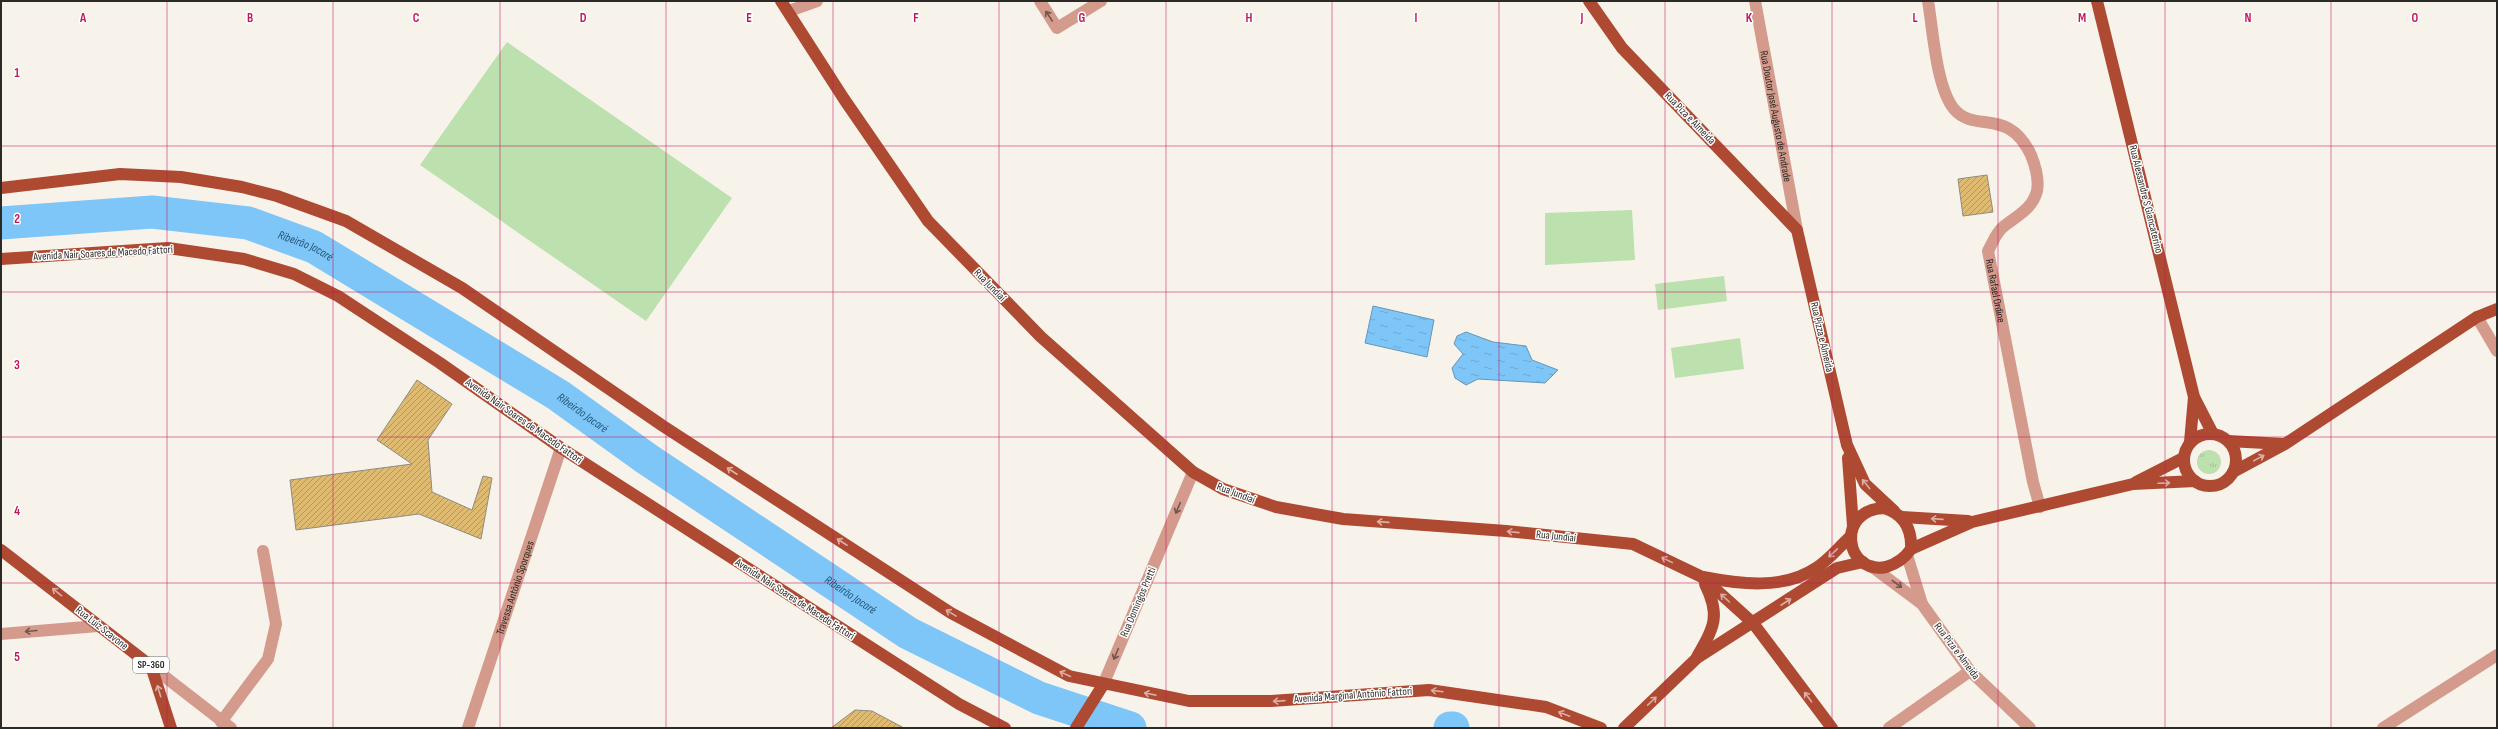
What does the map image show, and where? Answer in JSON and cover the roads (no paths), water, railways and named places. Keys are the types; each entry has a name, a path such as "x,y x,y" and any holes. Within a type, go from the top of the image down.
{"main road":[{"name":"Rua Jundiaí","path":"781,1 789,11 844,99 928,221 1041,337 1193,472 1223,489 1276,507 1343,519 1506,531 1633,544 1702,577 1753,623 1832,728"},
{"name":"Rua Piza e Almeida","path":"1589,1 1622,48 1797,230"},
{"name":"Rua Alessandre S Giancaterino","path":"2097,1 2194,397 2213,434"},
{"name":"Avenida Marginal Antônio Fattori","path":"1,188 120,174 181,177 242,187 277,196 346,221 462,288 663,426 951,613 1069,676 1100,689 1189,701 1271,702 1429,690 1546,707 1601,728"},
{"name":"Rua Pizza e Almeida","path":"1797,230 1847,444 1864,484 1898,514"},
{"name":"Avenida Nair Soares de Macedo Fattori","path":"1,259 168,248 244,259 294,274 338,296 440,363 561,448 959,704 1005,728"},
{"path":"1624,728 1697,658 1837,568 1867,564 1891,565 1909,552 1972,522 2133,484 2195,481 2207,486 2220,484 2233,472 2285,444 2477,317 2497,309"},
{"name":"Rua Alessandre S Giancaterino","path":"2190,442 2194,397"},
{"path":"2195,481 2184,467 2183,458 2190,442 2197,437 2213,434 2228,441 2285,444"},
{"path":"2228,441 2236,456 2233,472"},
{"name":"Rua Pizza e Almeida","path":"1847,444 1852,532"},
{"path":"2133,484 2183,458"},
{"path":"1702,577 1739,584 1794,578 1816,568 1852,532 1858,518 1870,510 1884,508 1898,514 1972,522"},
{"path":"1898,514 1910,534 1909,552"},
{"path":"1852,532 1856,555 1867,564"},
{"name":"Rua Luiz Scavone","path":"1,550 26,567 98,626 151,666"},
{"path":"1697,658 1714,628 1715,615 1713,600 1702,577"},
{"name":"SP-360","path":"151,666 171,728"},
{"name":"Rua Domingos Pretti","path":"1076,728 1100,689"}],"street":[{"path":"789,11 818,1"},
{"path":"1040,1 1057,28 1101,1"},
{"name":"Rua Doutor José Augusto de Andrade","path":"1755,1 1797,230"},
{"name":"Rua Rafael Ordine","path":"1928,1 1943,91 1955,111 1969,118 2008,127 2017,133 2035,165 2037,190 2027,210 2001,228 1988,251 2033,482 2040,507"},
{"path":"2477,317 2497,351"},
{"name":"Travessa Antônio Sporques","path":"468,728 561,448"},
{"name":"Rua Domingos Pretti","path":"1100,689 1193,472"},
{"path":"151,666 226,725 268,659 276,624 263,551"},
{"path":"1909,552 1922,604"},
{"path":"1867,564 1922,604"},
{"name":"Rua Piza e Almeida","path":"1922,604 1970,671 2030,728"},
{"path":"1,634 98,626"},
{"path":"2383,728 2497,655"},
{"path":"1889,728 1970,671"}],"water":[{"path":"1373,306 1434,320 1427,357 1365,343"},
{"path":"1466,332 1493,342 1526,346 1532,360 1558,370 1545,383 1478,379 1466,385 1455,378 1452,368 1463,354 1454,344 1457,336"}],"waterway":[{"name":"Ribeirão Jacaré","path":"1,223 152,212 248,223 314,247 558,395 647,459 908,633 1039,698 1130,728"}]}
